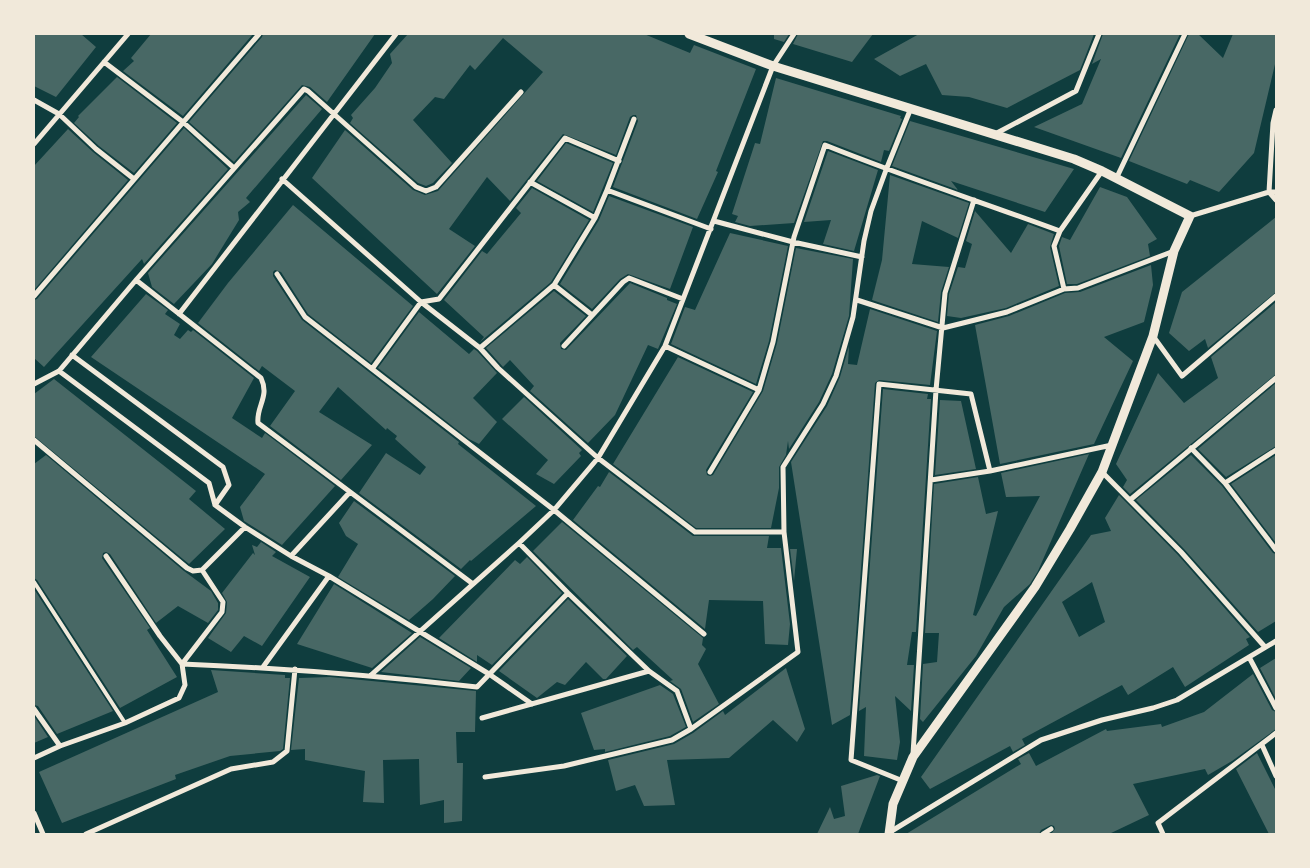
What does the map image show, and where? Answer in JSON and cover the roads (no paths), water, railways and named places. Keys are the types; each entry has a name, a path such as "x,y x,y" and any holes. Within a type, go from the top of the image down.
{"street":[{"path":"34,144 128,34"},
{"path":"34,296 259,34"},
{"path":"179,314 396,34"},
{"path":"690,34 773,66 1074,159 1102,171 1190,216 1269,192 1276,192"},
{"path":"372,675 554,510 598,458 665,346 773,66 794,34"},
{"path":"994,134 1076,91 1099,34"},
{"path":"1116,179 1185,34"},
{"path":"104,62 183,122 234,168"},
{"path":"34,384 59,371 136,280 304,90 308,90 416,186 426,191 436,187 521,92"},
{"path":"34,100 59,114 96,149 134,179"},
{"path":"485,777 564,766 672,740 692,729 798,652 784,532 783,467 823,404 836,376 857,300 862,257 871,211 911,108"},
{"path":"1276,110 1273,123 1269,192 1276,200"},
{"path":"480,348 554,284 594,218 619,161 634,119"},
{"path":"372,368 421,302 438,299 565,138 619,161"},
{"path":"710,472 759,390 773,342 794,242 824,145 886,170 1060,232"},
{"path":"1064,289 1054,246 1060,232 1102,171"},
{"path":"282,179 421,302 480,348 498,368 598,458 695,532 784,532"},
{"path":"530,182 594,218"},
{"path":"607,190 711,229"},
{"path":"913,757 936,390 945,293 974,200"},
{"path":"887,834 893,804 913,757 1035,587 1102,472 1153,336 1174,251 1190,216"},
{"path":"714,220 794,242 862,257"},
{"path":"857,300 943,328 1007,312 1064,289 1078,288 1174,251"},
{"path":"277,274 306,317 554,510 704,634"},
{"path":"564,346 623,282 629,278 683,299"},
{"path":"136,280 262,378 265,385 264,397 258,423 473,584"},
{"path":"554,284 592,315"},
{"path":"1153,336 1182,376 1276,296"},
{"path":"665,346 759,390"},
{"path":"72,355 223,467 229,485 214,504"},
{"path":"59,371 209,483 214,504 245,527 489,674 532,704"},
{"path":"1130,500 1276,378"},
{"path":"903,781 851,760 879,384 971,394 990,471"},
{"path":"34,440 193,571 202,570 245,527"},
{"path":"931,480 990,471 1113,445"},
{"path":"34,448 42,447"},
{"path":"1191,448 1225,483 1276,550"},
{"path":"1225,483 1276,450"},
{"path":"1102,472 1182,552 1265,647"},
{"path":"291,556 350,492"},
{"path":"519,543 649,671 677,691 692,729"},
{"path":"34,758 60,746 124,723 178,698 185,685 182,664 160,636 106,556"},
{"path":"182,664 222,612 223,602 202,570"},
{"path":"263,667 329,576"},
{"path":"182,664 263,667 372,675 477,687 568,593"},
{"path":"887,834 1041,740 1102,720 1153,708 1177,700 1276,640"},
{"path":"1249,657 1276,708"},
{"path":"86,834 231,769 273,762 284,755 287,751 295,669"},
{"path":"482,718 649,671"},
{"path":"34,709 60,746"},
{"path":"1163,834 1158,823 1276,733"},
{"path":"1262,745 1276,776"},
{"path":"34,813 42,834"},
{"path":"1043,834 1051,829"}],"lane":[{"path":"34,582 124,723"}]}
